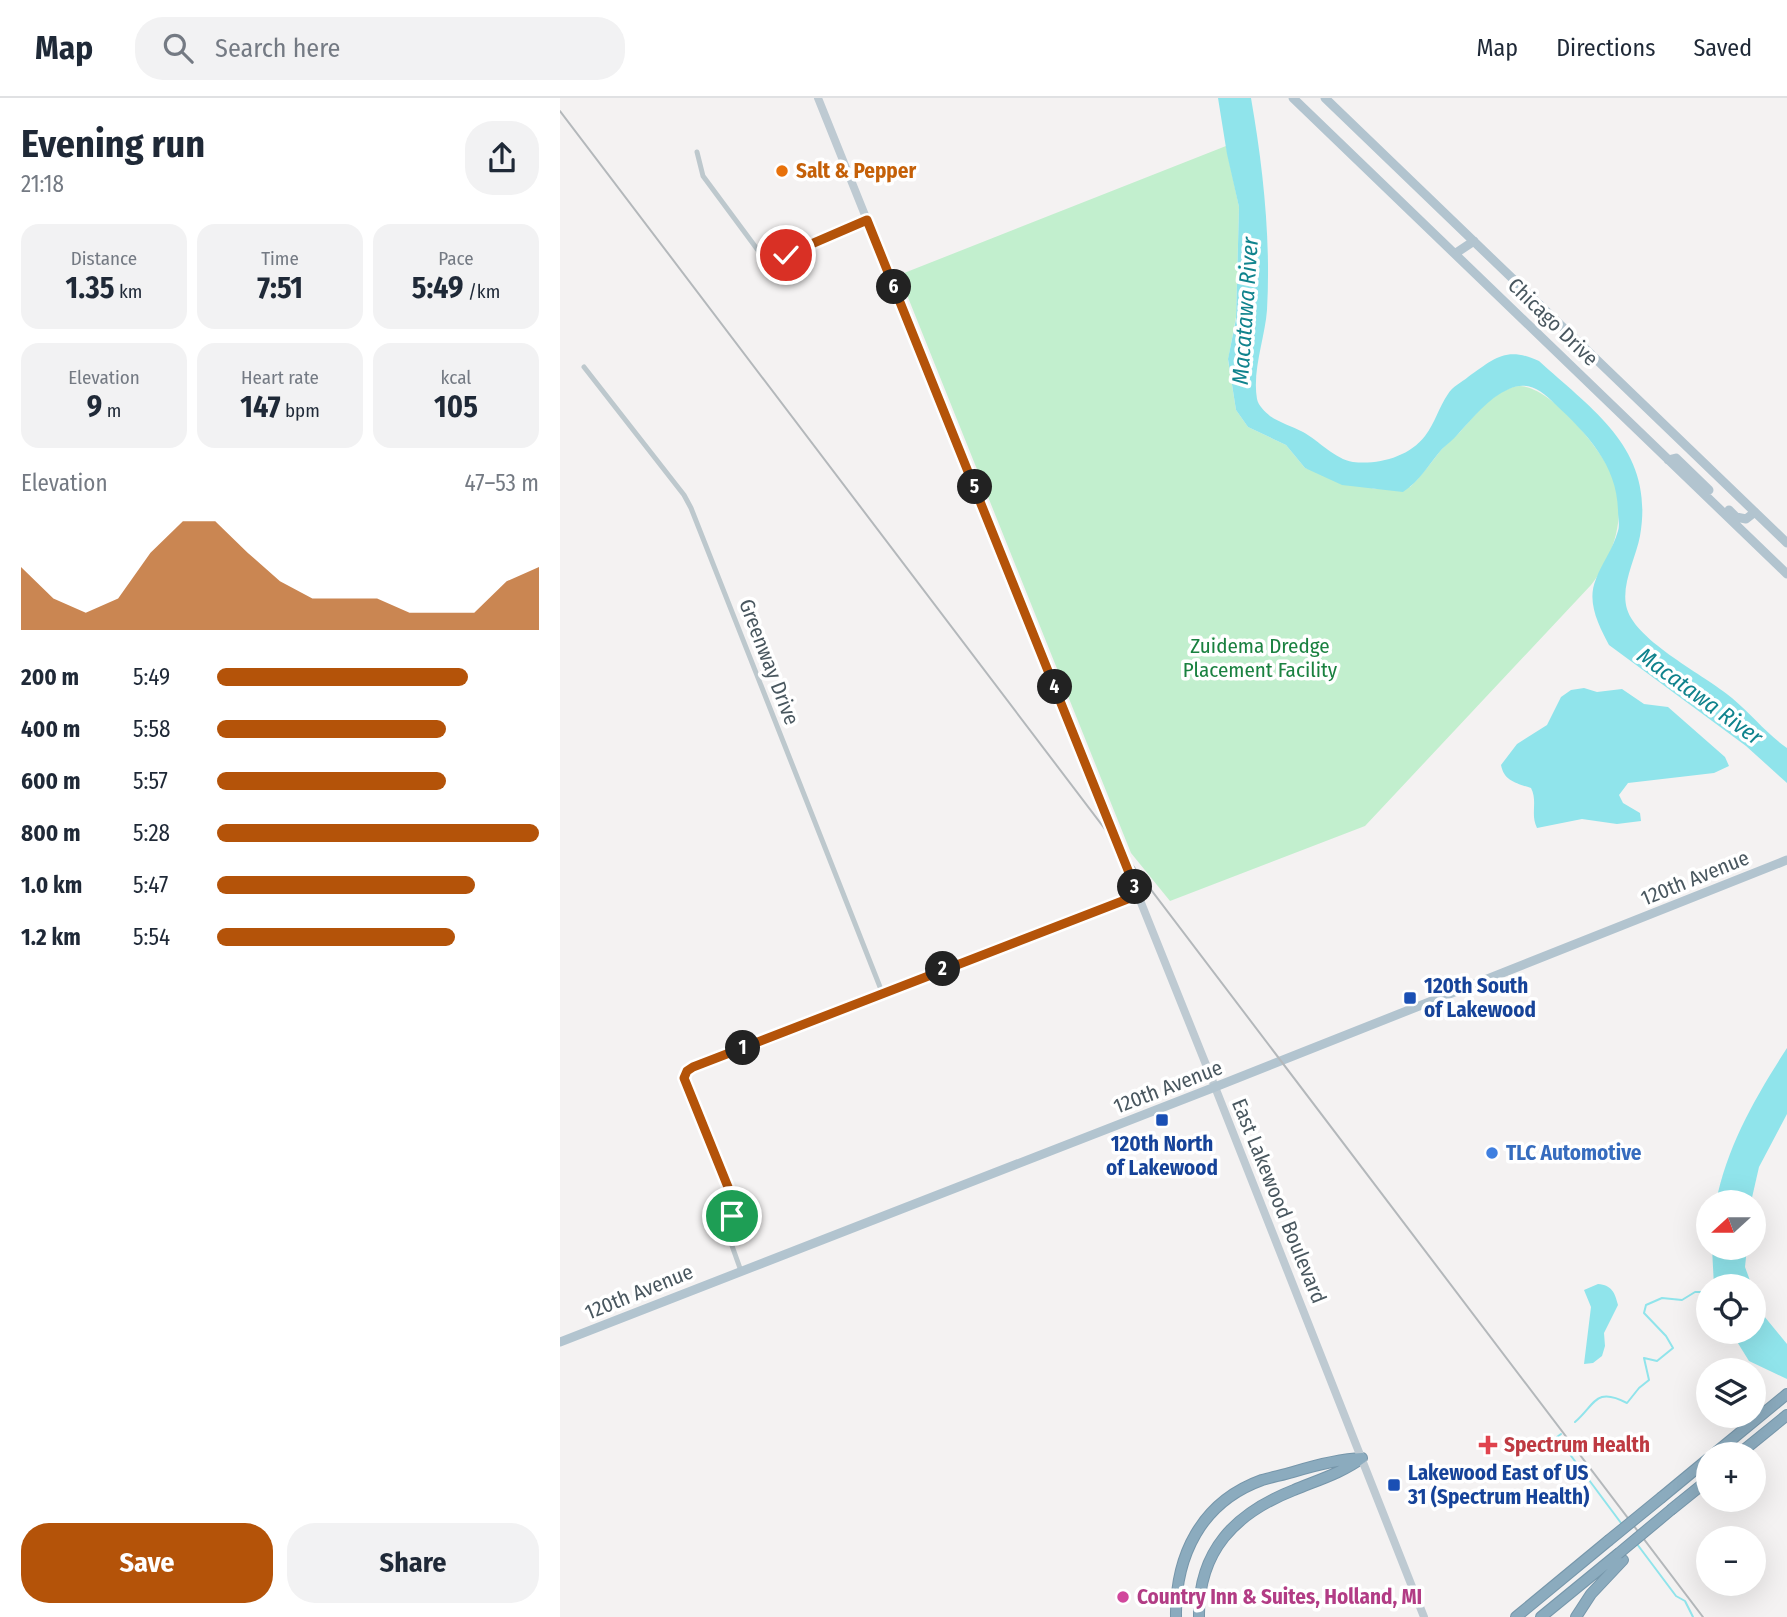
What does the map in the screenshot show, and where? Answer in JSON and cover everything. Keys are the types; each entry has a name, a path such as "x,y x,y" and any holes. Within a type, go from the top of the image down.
{"highway":[{"path":"1729,1442 1786,1395"},
{"path":"1754,1442 1787,1415"},
{"path":"1175,1617 1176,1587 1184,1558 1198,1531 1217,1508 1235,1494 1261,1480 1345,1458 1362,1458"},
{"path":"1199,1617 1200,1591 1206,1568 1230,1529 1265,1503 1349,1468 1362,1458"},
{"path":"1516,1617 1696,1469"},
{"path":"1541,1617 1620,1557 1696,1490"},
{"path":"1576,1617 1620,1557"}],"main road":[{"name":"East Lakewood Boulevard","path":"818,98 1215,1087 1424,1617"},
{"name":"Chicago Drive","path":"1293,98 1787,574"},
{"name":"Chicago Drive","path":"1325,98 1787,543"},
{"path":"1456,253 1474,241"},
{"path":"1668,460 1675,458 1736,517 1746,519 1755,512"},
{"name":"120th Avenue","path":"560,1342 1215,1087 1787,860"}],"street":[{"path":"697,152 703,176 765,256 780,257 867,220"},
{"name":"Greenway Drive","path":"584,367 684,495 691,508 882,992"},
{"path":"741,1271 731,1243 732,1197 684,1078 687,1071 882,992 1138,895"}],"green space":[{"name":"Zuidema Dredge Placement Facility","path":"1226,146 1239,207 1236,317 1228,360 1236,410 1248,427 1286,445 1305,468 1375,489 1410,487 1443,447 1490,400 1513,387 1526,387 1558,405 1601,455 1616,484 1619,511 1611,550 1591,585 1365,826 1170,901 1131,853 899,275"}],"water":[{"name":"Macatawa River","path":"1218,98 1251,98 1259,150 1268,257 1266,321 1256,377 1257,399 1262,408 1274,418 1303,432 1346,460 1363,463 1383,461 1402,454 1418,443 1428,431 1450,391 1486,364 1509,354 1539,361 1600,416 1616,435 1629,456 1638,480 1642,506 1640,536 1629,572 1625,600 1633,621 1657,646 1732,698 1787,748 1787,783 1746,746 1609,645 1595,614 1592,596 1596,579 1619,529 1612,479 1589,439 1540,391 1522,386 1509,389 1494,398 1403,492 1342,485 1305,468 1286,445 1248,427 1236,410 1228,359 1236,319 1239,207"},
{"path":"1584,688 1597,692 1622,689 1644,704 1668,707 1725,757 1729,766 1714,773 1628,783 1619,795 1623,803 1640,813 1641,821 1617,824 1582,819 1537,828 1531,788 1508,778 1501,765 1517,744 1547,725 1561,697 1571,690"},
{"path":"1787,1048 1787,1114 1759,1167 1754,1190 1719,1190 1735,1141 1764,1084"},
{"path":"1713,1260 1746,1260 1748,1274 1713,1274"},
{"path":"1598,1284 1612,1290 1618,1305 1604,1333 1605,1346 1602,1356 1593,1363 1584,1364 1591,1307 1584,1290"},
{"path":"1766,1318 1787,1344 1787,1379 1766,1369 1766,1358 1747,1358 1738,1344 1766,1344"}],"waterway":[{"path":"1575,1422 1602,1397 1608,1396 1627,1403 1649,1380 1644,1358 1657,1361 1673,1348 1666,1336 1644,1313 1646,1305 1662,1298 1682,1300 1696,1292"},
{"path":"1561,1434 1557,1437 1621,1523"},
{"path":"1637,1544 1676,1596 1685,1601 1693,1617"}],"railway":[{"path":"560,111 1703,1617"}],"place":[{"name":"Salt & Pepper","path":"782,171"},
{"name":"120th South of Lakewood","path":"1410,998"},
{"name":"120th North of Lakewood","path":"1162,1120"},
{"name":"TLC Automotive","path":"1492,1153"},
{"name":"Spectrum Health","path":"1488,1445"},
{"name":"Lakewood East of US 31 (Spectrum Health)","path":"1394,1485"},
{"name":"Country Inn & Suites, Holland, MI","path":"1123,1597"}],"route":[{"path":"732,1216 732,1197 684,1078 687,1071 888,990 1138,895 867,220 786,255"}]}
